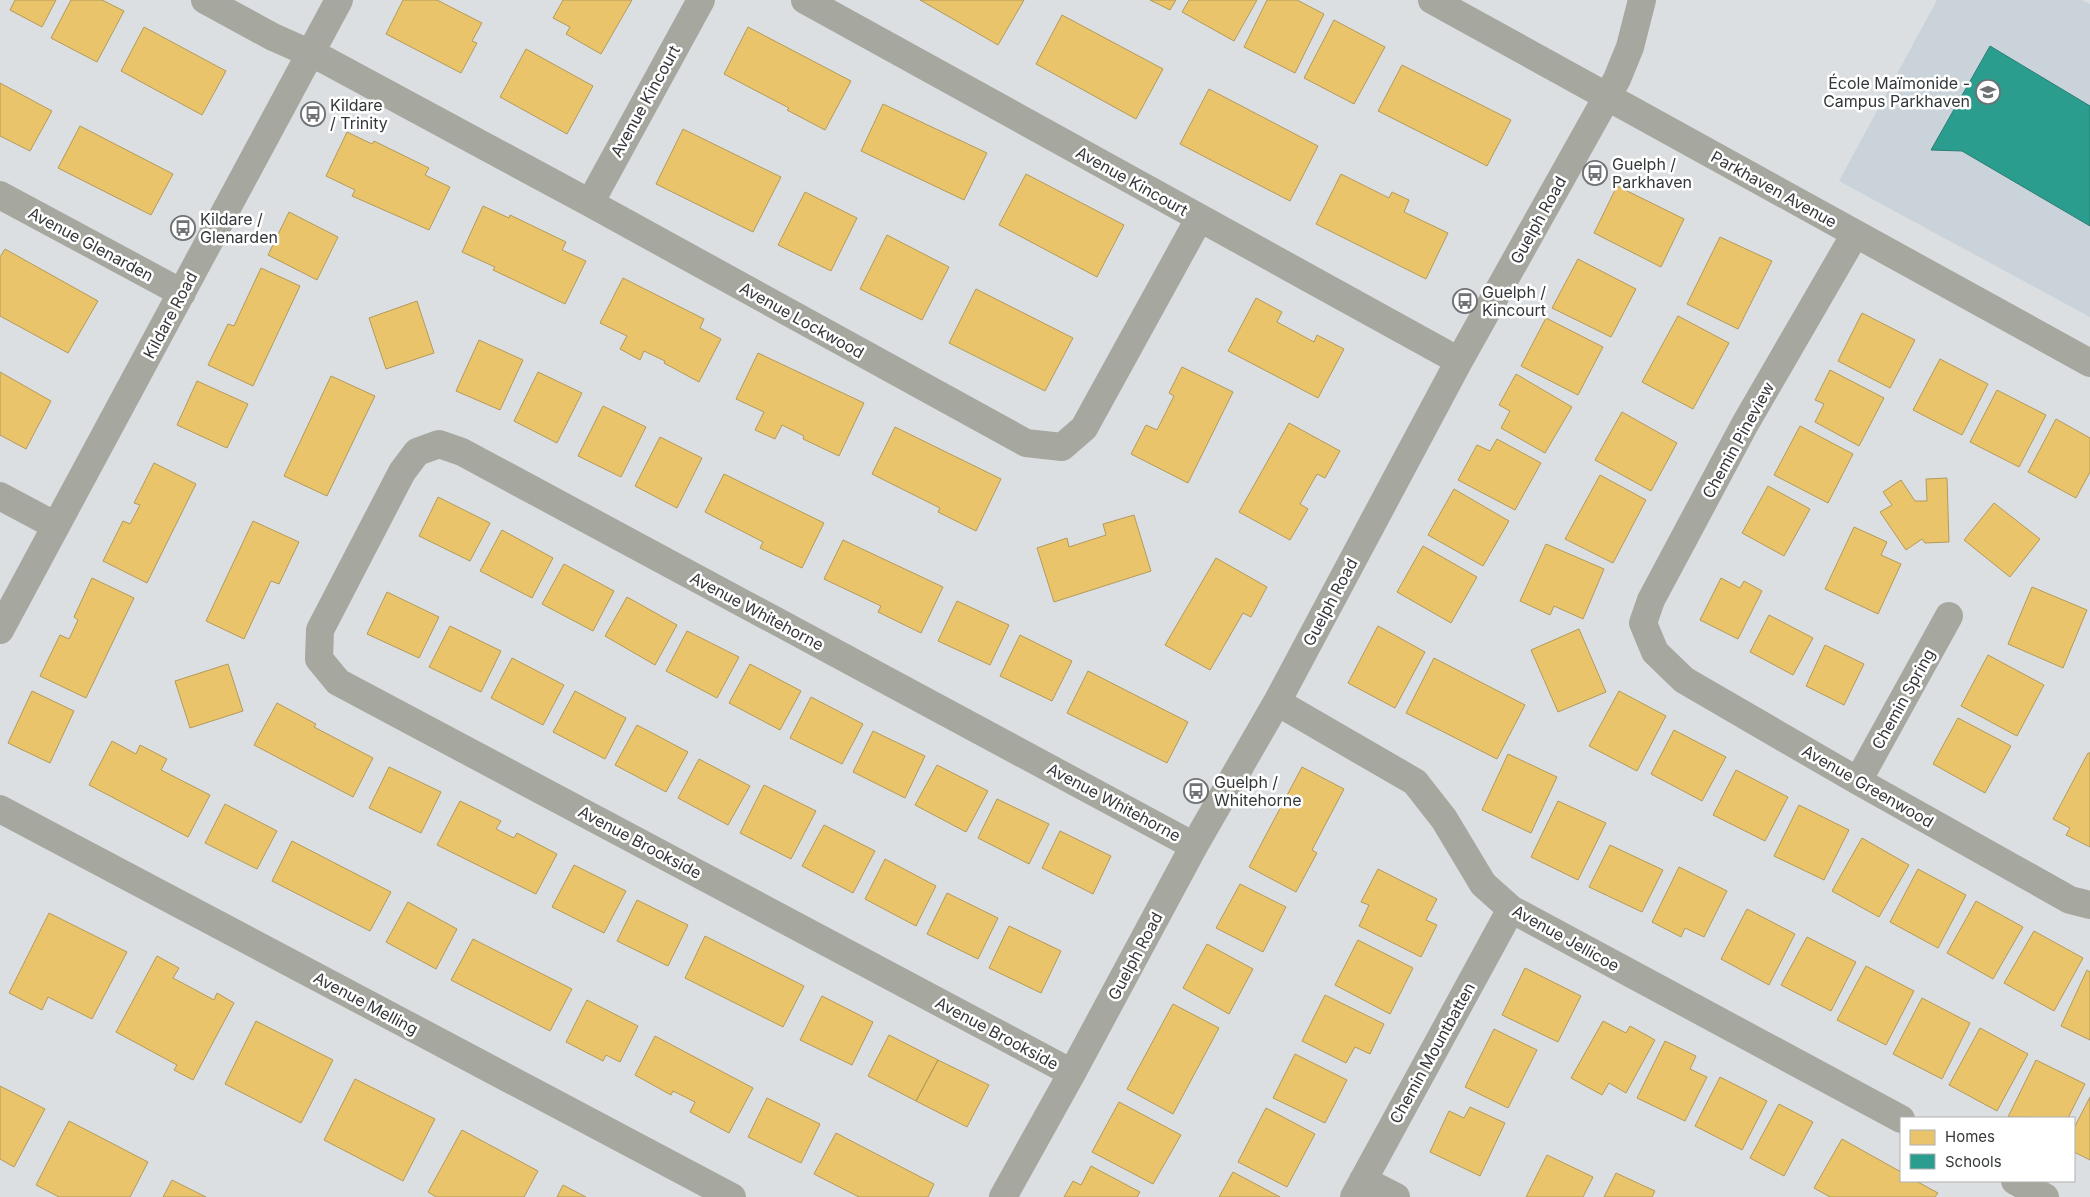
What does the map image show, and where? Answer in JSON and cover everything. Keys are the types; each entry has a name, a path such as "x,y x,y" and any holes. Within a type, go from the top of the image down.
{"street":[{"name":"Avenue Lockwood","path":"205,0 590,203 1026,443 1062,447 1084,428 1199,219"},
{"name":"Kildare Road","path":"0,630 340,0"},
{"name":"Avenue Kincourt","path":"590,203 700,0"},
{"name":"Avenue Kincourt","path":"805,0 1459,361"},
{"name":"Parkhaven Avenue","path":"1432,0 2090,362"},
{"name":"Guelph Road","path":"1003,1197 1194,846 1277,702 1459,361 1607,96 1630,48 1642,0"},
{"name":"Avenue Glenarden","path":"0,195 182,293"},
{"name":"Chemin Pineview","path":"1655,652 1643,623 1651,600 1745,424 1855,234"},
{"name":"Avenue Whitehorne","path":"360,550 402,472 417,452 439,444 471,457 1194,846"},
{"path":"0,496 56,526"},
{"name":"Avenue Brookside","path":"360,550 320,630 319,659 338,682 1072,1073"},
{"name":"Chemin Spring","path":"1858,781 1949,616"},
{"name":"Avenue Greenwood","path":"1655,652 1684,680 1858,781 2070,900 2090,905"},
{"name":"Avenue Jellicoe","path":"1277,702 1414,782 1444,819 1483,884 1511,909 1900,1119"},
{"name":"Avenue Melling","path":"0,809 732,1197"},
{"name":"Chemin Mountbatten","path":"1358,1188 1511,909"},
{"path":"2017,1182 2045,1197"},
{"path":"1358,1188 1396,1197"}],"shaded area":[{"name":"École Maïmonide - Campus Parkhaven","path":"1937,0 2082,0 2090,4 2090,317 1839,181"}],"building: Homes":[{"path":"15,0 56,0 42,27 10,10"},
{"path":"71,0 102,0 124,11 97,62 51,38"},
{"path":"403,0 437,0 482,23 472,41 477,43 461,73 386,34"},
{"path":"563,0 632,0 601,54 566,34 570,27 553,18"},
{"path":"920,0 1024,0 998,45"},
{"path":"1150,0 1176,0 1170,10"},
{"path":"1189,0 1257,0 1234,41 1182,12"},
{"path":"1267,0 1297,0 1324,14 1295,73 1244,47"},
{"path":"1062,15 1163,69 1136,119 1036,64"},
{"path":"1334,20 1385,47 1354,104 1304,78"},
{"path":"144,27 226,71 202,115 121,71"},
{"path":"748,27 851,81 825,130 787,110 789,108 724,74"},
{"path":"526,49 593,86 567,134 500,97"},
{"path":"1402,65 1511,120 1487,166 1378,111"},
{"path":"0,83 52,111 30,151 0,136"},
{"path":"1209,89 1318,146 1290,201 1180,144"},
{"path":"883,104 987,153 964,200 861,151"},
{"path":"80,126 173,174 151,215 58,168"},
{"path":"683,129 781,177 753,232 656,184"},
{"path":"347,132 372,144 374,141 429,168 425,175 450,187 429,230 352,196 355,190 326,176"},
{"path":"1026,174 1124,225 1097,277 999,225"},
{"path":"1341,174 1389,198 1392,192 1409,200 1404,212 1448,233 1426,279 1316,224"},
{"path":"1617,186 1684,219 1661,267 1594,233"},
{"path":"805,192 857,218 831,271 778,245"},
{"path":"483,206 509,218 510,215 566,242 562,250 586,261 565,304 493,270 495,267 462,252"},
{"path":"289,212 338,237 317,280 268,255"},
{"path":"887,235 949,267 922,320 860,289"},
{"path":"1720,237 1772,261 1738,329 1687,304"},
{"path":"5,249 98,301 68,353 0,316 0,257"},
{"path":"1578,259 1636,289 1611,337 1552,308"},
{"path":"261,268 300,286 253,386 208,365 228,324 234,326"},
{"path":"623,278 704,319 700,328 721,339 699,382 664,363 665,361 644,351 640,360 620,349 627,336 600,323"},
{"path":"976,289 1073,338 1045,391 949,343"},
{"path":"1256,298 1282,312 1277,322 1314,342 1317,335 1344,349 1318,398 1228,351"},
{"path":"417,301 434,353 386,369 369,318"},
{"path":"1862,313 1915,340 1890,388 1838,361"},
{"path":"1678,316 1729,343 1693,409 1642,382"},
{"path":"1546,318 1603,347 1578,395 1521,366"},
{"path":"479,340 523,360 500,410 456,391"},
{"path":"758,353 864,403 839,456 803,439 804,436 782,425 775,439 755,430 764,412 736,399"},
{"path":"1940,359 1988,384 1962,435 1913,410"},
{"path":"1182,367 1233,392 1188,483 1131,454 1146,425 1157,430 1174,396 1169,393"},
{"path":"1830,370 1884,398 1859,446 1815,422 1824,404 1815,400"},
{"path":"0,372 51,401 26,449 0,435"},
{"path":"538,372 582,393 557,443 514,421"},
{"path":"1516,374 1572,407 1545,453 1501,428 1510,411 1499,405"},
{"path":"331,376 375,396 327,496 284,476"},
{"path":"197,381 248,404 227,448 177,425"},
{"path":"1997,390 2046,415 2019,467 1970,442"},
{"path":"603,406 646,427 621,477 578,456"},
{"path":"1622,412 1677,443 1651,491 1595,460"},
{"path":"2056,419 2090,438 2090,472 2076,498 2028,472"},
{"path":"1289,423 1340,451 1325,478 1317,474 1300,504 1308,509 1290,540 1239,512"},
{"path":"1800,426 1853,454 1828,503 1774,475"},
{"path":"895,427 1001,479 976,531 938,512 940,508 872,474"},
{"path":"660,437 702,458 677,508 635,486"},
{"path":"1497,439 1541,463 1515,510 1458,480 1477,445 1490,451"},
{"path":"154,463 196,484 147,583 103,561 123,521 130,524 140,505 134,503"},
{"path":"724,474 824,523 802,568 760,548 763,542 705,512"},
{"path":"1600,475 1646,500 1613,563 1565,539"},
{"path":"1947,478 1949,542 1925,543 1922,539 1906,550 1880,512 1892,505 1883,492 1901,480 1915,501 1927,501 1926,479"},
{"path":"1768,486 1810,509 1784,556 1742,533"},
{"path":"1454,489 1509,521 1483,566 1428,535"},
{"path":"438,497 490,523 470,561 419,536"},
{"path":"1994,503 2040,539 2010,577 1964,540"},
{"path":"1134,515 1151,571 1054,602 1037,548 1067,538 1069,547 1106,535 1103,524"},
{"path":"253,521 299,542 279,584 271,581 244,639 206,621"},
{"path":"1854,527 1887,542 1881,555 1901,564 1878,614 1825,589"},
{"path":"502,530 553,558 532,598 480,571"},
{"path":"843,540 943,587 921,633 878,612 881,606 824,579"},
{"path":"1546,544 1604,569 1583,619 1554,606 1550,615 1520,601"},
{"path":"1423,546 1477,577 1451,623 1397,592"},
{"path":"1216,558 1267,587 1251,617 1243,613 1210,670 1165,645"},
{"path":"564,564 614,591 593,631 542,604"},
{"path":"92,578 134,598 86,698 40,676 60,635 69,639 78,620 74,617"},
{"path":"1721,578 1740,588 1744,581 1762,591 1738,639 1700,620"},
{"path":"2032,587 2087,610 2063,668 2008,644"},
{"path":"387,592 439,617 419,658 367,634"},
{"path":"627,597 677,625 655,665 605,636"},
{"path":"957,601 1009,625 990,665 938,641"},
{"path":"1769,615 1813,638 1793,675 1750,652"},
{"path":"450,626 501,651 481,692 429,667"},
{"path":"1378,626 1425,652 1395,708 1348,683"},
{"path":"1579,629 1606,692 1558,712 1531,650"},
{"path":"687,631 739,657 717,698 666,671"},
{"path":"1020,635 1072,661 1052,701 1000,676"},
{"path":"1825,645 1864,664 1844,705 1806,686"},
{"path":"1988,655 2044,685 2017,736 1961,706"},
{"path":"512,658 564,685 543,725 491,698"},
{"path":"1434,658 1525,705 1497,759 1406,713"},
{"path":"228,664 243,711 190,728 175,681"},
{"path":"750,664 801,691 780,730 729,703"},
{"path":"1088,671 1188,722 1167,763 1067,713"},
{"path":"32,691 74,711 50,763 8,743"},
{"path":"575,691 626,718 605,759 553,732"},
{"path":"1619,691 1666,716 1637,771 1589,746"},
{"path":"811,697 863,724 842,764 790,738"},
{"path":"277,703 316,724 314,727 373,758 353,797 254,745"},
{"path":"1958,718 2011,746 1985,793 1933,764"},
{"path":"637,725 688,752 666,792 615,765"},
{"path":"1674,730 1726,757 1702,801 1651,774"},
{"path":"873,731 925,756 905,798 853,772"},
{"path":"112,741 136,754 140,745 167,759 161,770 210,795 188,837 89,785"},
{"path":"2088,753 2090,753 2090,847 2066,835 2070,828 2053,819"},
{"path":"1508,754 1557,777 1531,833 1482,810"},
{"path":"699,759 750,786 728,825 678,798"},
{"path":"937,765 988,791 966,832 915,805"},
{"path":"389,767 441,792 421,833 369,808"},
{"path":"1302,767 1344,789 1312,850 1317,853 1296,892 1249,867"},
{"path":"1736,770 1788,797 1765,841 1713,815"},
{"path":"764,785 816,811 791,859 740,833"},
{"path":"997,799 1049,824 1029,864 978,838"},
{"path":"460,801 501,821 496,829 514,838 517,833 557,854 536,894 437,845"},
{"path":"1558,801 1606,823 1578,880 1531,857"},
{"path":"225,804 277,831 257,869 205,843"},
{"path":"1799,805 1849,830 1824,880 1774,856"},
{"path":"824,825 875,851 853,893 802,866"},
{"path":"1060,831 1111,856 1093,894 1042,868"},
{"path":"1862,838 1909,865 1879,917 1832,891"},
{"path":"292,841 391,892 370,931 272,881"},
{"path":"1610,845 1663,870 1642,912 1589,887"},
{"path":"885,859 936,886 916,926 865,899"},
{"path":"574,865 626,891 604,933 552,907"},
{"path":"1679,867 1727,891 1704,937 1685,928 1681,937 1652,922"},
{"path":"1378,869 1437,899 1426,920 1437,925 1421,957 1359,926 1369,905 1361,902"},
{"path":"1918,869 1966,895 1938,948 1890,922"},
{"path":"1240,884 1286,907 1263,952 1216,928"},
{"path":"947,893 998,918 978,959 927,934"},
{"path":"637,900 688,925 668,966 617,941"},
{"path":"1976,901 2023,927 1993,979 1947,953"},
{"path":"408,902 457,929 436,969 386,942"},
{"path":"1747,909 1795,934 1769,985 1721,959"},
{"path":"49,913 127,952 92,1019 48,997 42,1010 9,993"},
{"path":"1009,926 1061,951 1041,993 989,968"},
{"path":"2034,931 2083,958 2054,1011 2004,983"},
{"path":"705,936 804,986 783,1027 685,978"},
{"path":"1807,937 1856,962 1831,1011 1781,985"},
{"path":"473,939 572,989 550,1031 451,980"},
{"path":"1358,940 1413,968 1390,1014 1335,985"},
{"path":"1207,944 1253,969 1229,1014 1183,988"},
{"path":"157,956 179,968 173,978 214,1000 217,993 234,1003 193,1080 174,1070 177,1065 116,1032"},
{"path":"1866,966 1914,991 1886,1045 1837,1020"},
{"path":"1525,968 1581,996 1558,1042 1502,1015"},
{"path":"2087,970 2090,972 2090,1040 2061,1026"},
{"path":"1325,995 1384,1024 1370,1054 1355,1047 1346,1063 1302,1041"},
{"path":"822,996 873,1022 852,1065 800,1040"},
{"path":"1922,998 1970,1023 1942,1079 1893,1054"},
{"path":"587,1000 638,1026 620,1062 606,1055 603,1061 566,1042"},
{"path":"1173,1004 1219,1028 1173,1114 1127,1089"},
{"path":"256,1021 333,1060 301,1123 225,1084"},
{"path":"1603,1021 1626,1033 1630,1026 1655,1040 1626,1093 1609,1083 1602,1095 1571,1078"},
{"path":"1980,1028 2028,1054 1997,1111 1949,1085"},
{"path":"1494,1029 1537,1050 1508,1108 1465,1087"},
{"path":"889,1035 938,1060 916,1101 868,1076"},
{"path":"655,1036 753,1088 729,1133 690,1112 695,1102 673,1091 671,1095 635,1075"},
{"path":"1665,1041 1696,1056 1690,1069 1707,1077 1685,1121 1637,1098"},
{"path":"1295,1054 1347,1080 1325,1123 1273,1098"},
{"path":"938,1060 989,1085 967,1127 916,1101"},
{"path":"2036,1060 2085,1084 2068,1117 2008,1117"},
{"path":"1720,1077 1767,1101 1742,1150 1695,1126"},
{"path":"355,1079 435,1119 403,1181 324,1140"},
{"path":"0,1086 45,1109 14,1167 0,1159"},
{"path":"2090,1097 2090,1160 2075,1152 2075,1126"},
{"path":"767,1098 820,1124 801,1163 748,1137"},
{"path":"1119,1102 1181,1135 1153,1184 1092,1152"},
{"path":"1779,1104 1813,1122 1784,1176 1750,1158"},
{"path":"1470,1107 1505,1123 1480,1176 1430,1152 1449,1111 1464,1118"},
{"path":"1266,1108 1315,1134 1287,1187 1238,1162"},
{"path":"69,1121 148,1162 130,1197 59,1197 36,1185"},
{"path":"462,1130 538,1171 524,1197 436,1197 428,1192"},
{"path":"836,1133 934,1184 928,1197 859,1197 814,1174"},
{"path":"1842,1139 1900,1171 1900,1182 1918,1182 1938,1193 1935,1197 1830,1197 1814,1188"},
{"path":"1547,1155 1593,1177 1583,1197 1526,1197"},
{"path":"1091,1166 1140,1192 1137,1197 1064,1197 1073,1181 1081,1185"},
{"path":"1233,1172 1280,1197 1219,1197"},
{"path":"1616,1173 1655,1191 1652,1197 1604,1197"},
{"path":"172,1180 206,1197 163,1197"},
{"path":"563,1185 586,1197 557,1197"}],"building: Schools":[{"path":"1990,46 2090,106 2090,226 1962,151 1931,150"}],"place":[{"name":"École Maïmonide - Campus Parkhaven","path":"1988,92"},
{"name":"Kildare / Trinity","path":"313,114"},
{"name":"Guelph / Parkhaven","path":"1595,173"},
{"name":"Kildare / Glenarden","path":"183,228"},
{"name":"Guelph / Kincourt","path":"1465,301"},
{"name":"Guelph / Whitehorne","path":"1196,791"}]}
